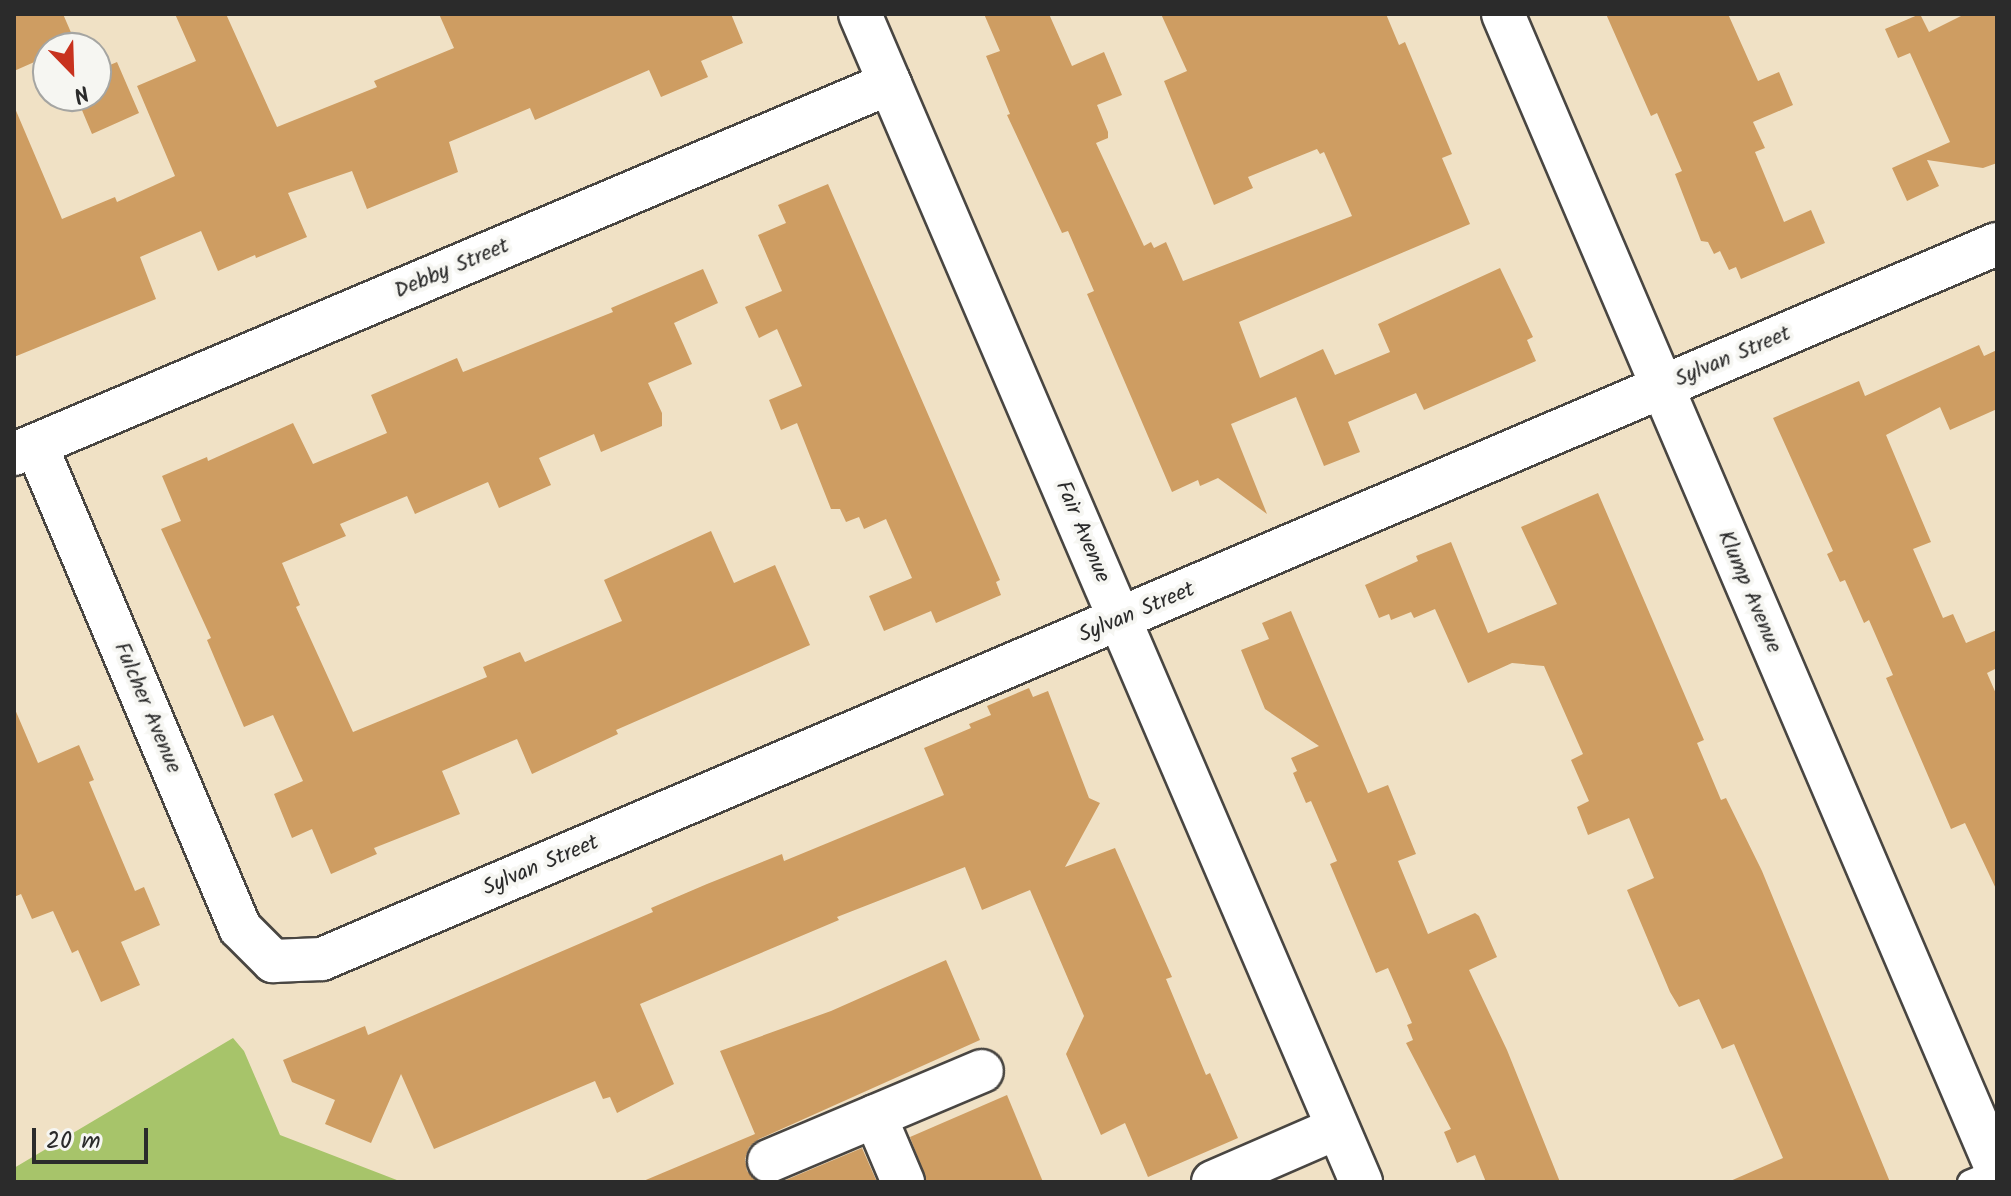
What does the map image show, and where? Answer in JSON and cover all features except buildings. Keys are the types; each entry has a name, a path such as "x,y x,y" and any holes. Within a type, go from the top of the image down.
{"street":[{"name":"Fair Avenue","path":"860,14 1361,1182"},
{"name":"Klump Avenue","path":"1503,14 1997,1170"},
{"name":"Debby Street","path":"25,450 890,83"},
{"name":"Sylvan Street","path":"273,961 322,959 1997,244"},
{"name":"Fulcher Avenue","path":"25,450 240,928 273,961"},
{"path":"769,1161 982,1071"},
{"path":"875,1116 903,1182"},
{"path":"1213,1182 1337,1128"}],"lane":[{"path":"1969,1182 1997,1170"}],"green space":[{"path":"233,1038 244,1051 280,1135 402,1182 14,1182 14,1168"}]}
